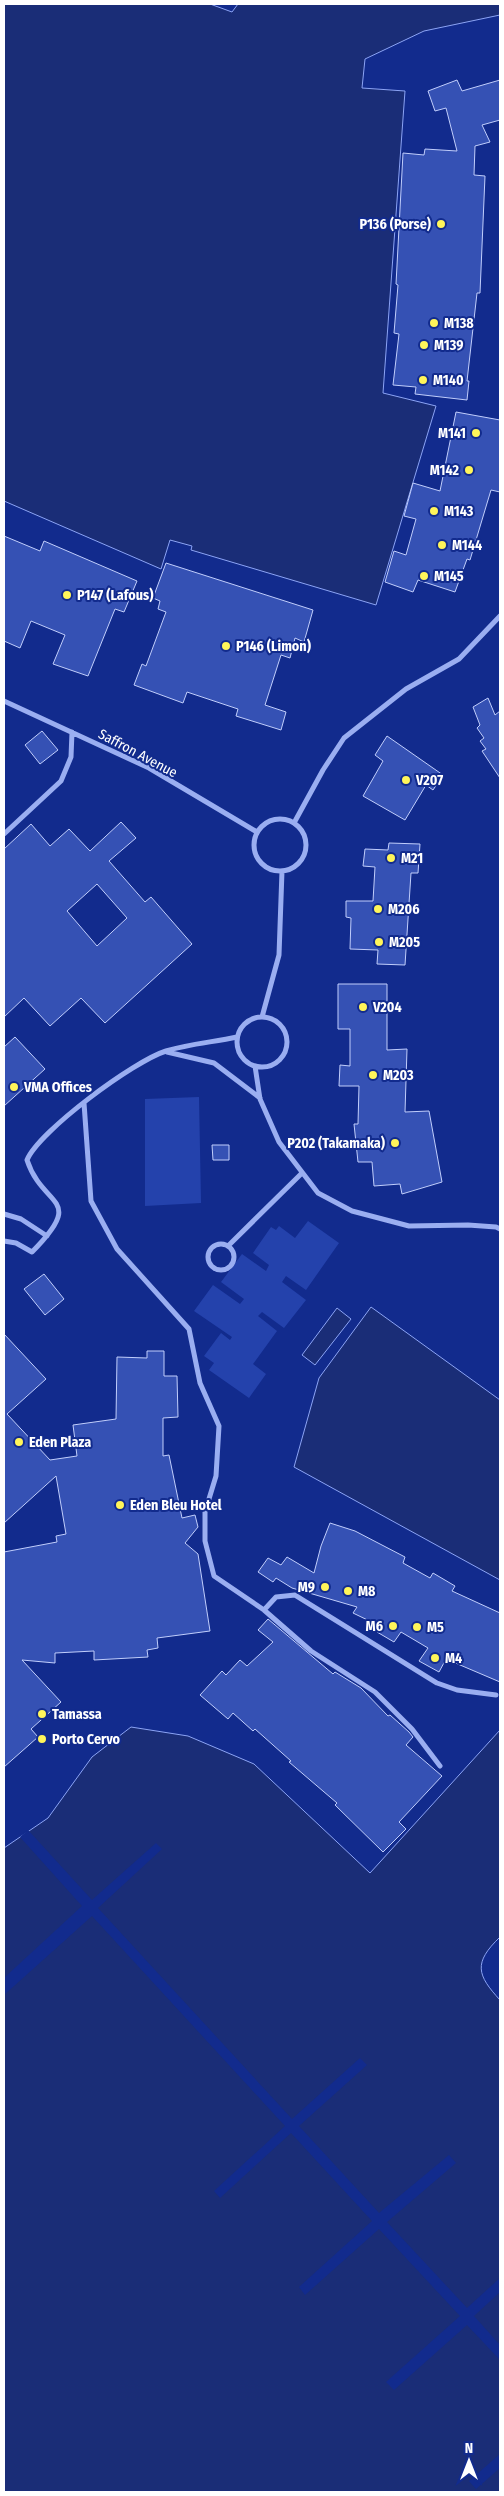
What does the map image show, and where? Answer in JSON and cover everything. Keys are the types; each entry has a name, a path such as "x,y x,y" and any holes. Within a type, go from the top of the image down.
{"street":[{"path":"294,823 323,770 344,738 406,689 459,659 500,616"},
{"name":"Saffron Avenue","path":"4,701 149,768 257,832"},
{"path":"4,834 61,781 71,757 72,732"},
{"path":"287,820 294,823 305,838 306,847 299,864 282,871 274,870 260,862 254,847 257,832 270,821 287,820"},
{"path":"262,1017 279,955 282,871"},
{"path":"262,1017 277,1023 283,1029 287,1045 279,1060 264,1067 256,1066 249,1063 239,1052 237,1037 246,1023 262,1017"},
{"path":"4,1241 16,1243 32,1252 58,1222 58,1207 31,1172 27,1160 32,1148 108,1083 165,1051 237,1037"},
{"path":"165,1051 214,1063 260,1099"},
{"path":"256,1066 260,1099 279,1142 301,1174 318,1193 352,1211 409,1226 468,1224 496,1227 500,1230"},
{"path":"84,1103 91,1201 117,1249 189,1329 200,1383 219,1426 216,1476 205,1512 205,1541 214,1576 264,1610 311,1651 375,1692 412,1729 440,1766"},
{"path":"228,1246 301,1174"},
{"path":"4,1214 21,1219 47,1236"},
{"path":"221,1244 228,1246 233,1253 232,1263 221,1269 213,1266 209,1259 212,1247 221,1244"},
{"path":"264,1610 276,1597 295,1595 437,1683 457,1690 496,1695"}],"shaded area":[{"path":"4,4 210,4 232,12 238,4 500,4 500,15 424,31 365,59 362,88 405,91 383,393 436,406 376,605 191,550 192,546 170,540 161,569 4,501"},
{"path":"199,1097 201,1203 145,1206 145,1099"},
{"path":"308,1221 339,1243 306,1290 286,1276 282,1282 306,1300 284,1328 262,1312 258,1316 277,1331 253,1364 266,1374 249,1398 209,1370 214,1363 204,1356 221,1333 230,1340 232,1337 194,1311 213,1285 240,1304 244,1299 221,1282 242,1254 266,1271 269,1265 253,1253 271,1227 276,1230 279,1226 295,1238"},
{"path":"371,1307 500,1400 500,1580 294,1467 319,1378"},
{"path":"337,1308 351,1319 315,1365 302,1355"},
{"path":"131,1727 188,1736 254,1764 370,1873 500,1730 500,1937 485,1954 481,1969 487,1983 500,2000 500,2492 4,2492 4,1848 48,1818 92,1757"}],"pier":[{"path":"28,1830 92,1900 156,1843 162,1849 98,1908 292,2119 360,2058 367,2065 299,2126 379,2213 449,2155 456,2163 387,2222 467,2308 500,2278 500,2292 474,2316 500,2345 500,2360 467,2325 394,2390 386,2382 460,2316 379,2229 305,2295 299,2287 372,2221 291,2133 220,2198 214,2191 285,2126 92,1916 4,1995 4,1978 82,1906 20,1837"},
{"path":"500,2454 500,2468 476,2489 469,2481"}],"building":[{"path":"457,80 462,91 500,80 500,120 482,125 490,142 475,146 474,175 485,176 480,293 477,293 467,381 469,381 467,400 415,394 416,387 393,385 399,334 394,333 398,285 396,284 403,153 424,155 425,149 457,151 446,108 435,111 428,91"},
{"path":"456,412 500,420 500,492 491,490 470,560 467,559 455,592 418,580 413,592 385,582 394,551 406,555 416,519 404,516 413,483 440,491"},
{"name":"P147 (Lafous)","path":"4,536 40,551 44,541 137,581 124,612 115,609 88,676 53,664 65,635 31,621 20,648 4,641"},
{"name":"P146 (Limon)","path":"166,563 313,610 304,642 295,638 290,658 281,655 265,705 286,712 281,730 236,716 238,709 187,692 183,703 134,685 142,664 146,666 166,612 158,609 160,601 153,598"},
{"path":"488,698 495,715 500,711 500,778 482,751 486,749 480,741 484,738 477,728 480,725 473,707"},
{"path":"42,731 58,750 40,764 25,745"},
{"name":"V207","path":"387,736 443,775 433,790 426,785 405,820 363,796 383,761 375,755"},
{"path":"121,822 136,838 109,861 145,902 151,897 192,944 105,1023 81,998 50,1026 24,998 4,1017 4,849 31,824 50,846 69,829 90,851","holes":["97,884 127,918 97,946 67,911"]},
{"path":"389,843 420,844 418,873 411,873 405,965 377,964 378,950 350,949 351,918 346,917 346,901 373,901 375,867 363,866 365,849 388,850"},
{"path":"338,984 387,984 387,1050 407,1049 405,1112 429,1111 442,1182 402,1194 400,1184 374,1186 372,1162 358,1162 354,1124 358,1124 359,1086 339,1086 340,1065 350,1066 350,1029 338,1029"},
{"name":"VMA Offices","path":"15,1037 45,1069 4,1106 4,1047"},
{"path":"212,1145 229,1145 229,1160 213,1160"},
{"path":"44,1274 64,1299 45,1315 24,1289"},
{"name":"Eden Bleu Hotel","path":"4,1334 46,1379 7,1414 50,1460 77,1456 73,1425 116,1419 117,1357 147,1358 147,1351 164,1351 164,1376 177,1376 178,1417 163,1418 163,1456 169,1455 182,1518 195,1515 198,1527 185,1543 198,1554 210,1631 157,1638 158,1648 147,1650 148,1657 94,1660 94,1651 55,1653 55,1663 22,1660 61,1702 31,1729 38,1737 4,1767 4,1552 57,1542 56,1536 66,1534 56,1476 4,1523"},
{"path":"330,1523 355,1531 405,1557 403,1563 430,1578 433,1573 455,1586 452,1591 500,1613 500,1682 446,1659 439,1672 419,1661 428,1648 401,1632 394,1642 377,1632 380,1626 353,1613 357,1607 292,1588 276,1578 273,1582 258,1572 268,1558 281,1565 287,1557 314,1573 321,1546"},
{"path":"268,1619 333,1674 335,1672 361,1688 388,1716 390,1715 409,1732 413,1737 406,1745 442,1776 399,1822 406,1829 383,1852 335,1805 337,1803 289,1762 291,1761 255,1729 253,1731 233,1713 228,1719 200,1695 222,1671 226,1675 240,1660 247,1666 273,1642 258,1630"}],"place":[{"name":"P136 (Porse)","path":"441,224"},
{"name":"M138","path":"434,323"},
{"name":"M139","path":"424,345"},
{"name":"M140","path":"423,380"},
{"name":"M141","path":"476,433"},
{"name":"M142","path":"469,470"},
{"name":"M143","path":"434,511"},
{"name":"M144","path":"442,545"},
{"name":"M145","path":"424,576"},
{"name":"P147 (Lafous)","path":"67,595"},
{"name":"P146 (Limon)","path":"226,646"},
{"name":"V207","path":"406,780"},
{"name":"M21","path":"391,858"},
{"name":"M206","path":"378,909"},
{"name":"M205","path":"379,942"},
{"name":"V204","path":"363,1007"},
{"name":"M203","path":"373,1075"},
{"name":"VMA Offices","path":"14,1087"},
{"name":"P202 (Takamaka)","path":"395,1143"},
{"name":"Eden Plaza","path":"19,1442"},
{"name":"Eden Bleu Hotel","path":"120,1505"},
{"name":"M9","path":"325,1587"},
{"name":"M8","path":"348,1591"},
{"name":"M6","path":"393,1626"},
{"name":"M5","path":"417,1627"},
{"name":"M4","path":"435,1658"},
{"name":"Tamassa","path":"42,1714"},
{"name":"Porto Cervo","path":"42,1739"}]}
